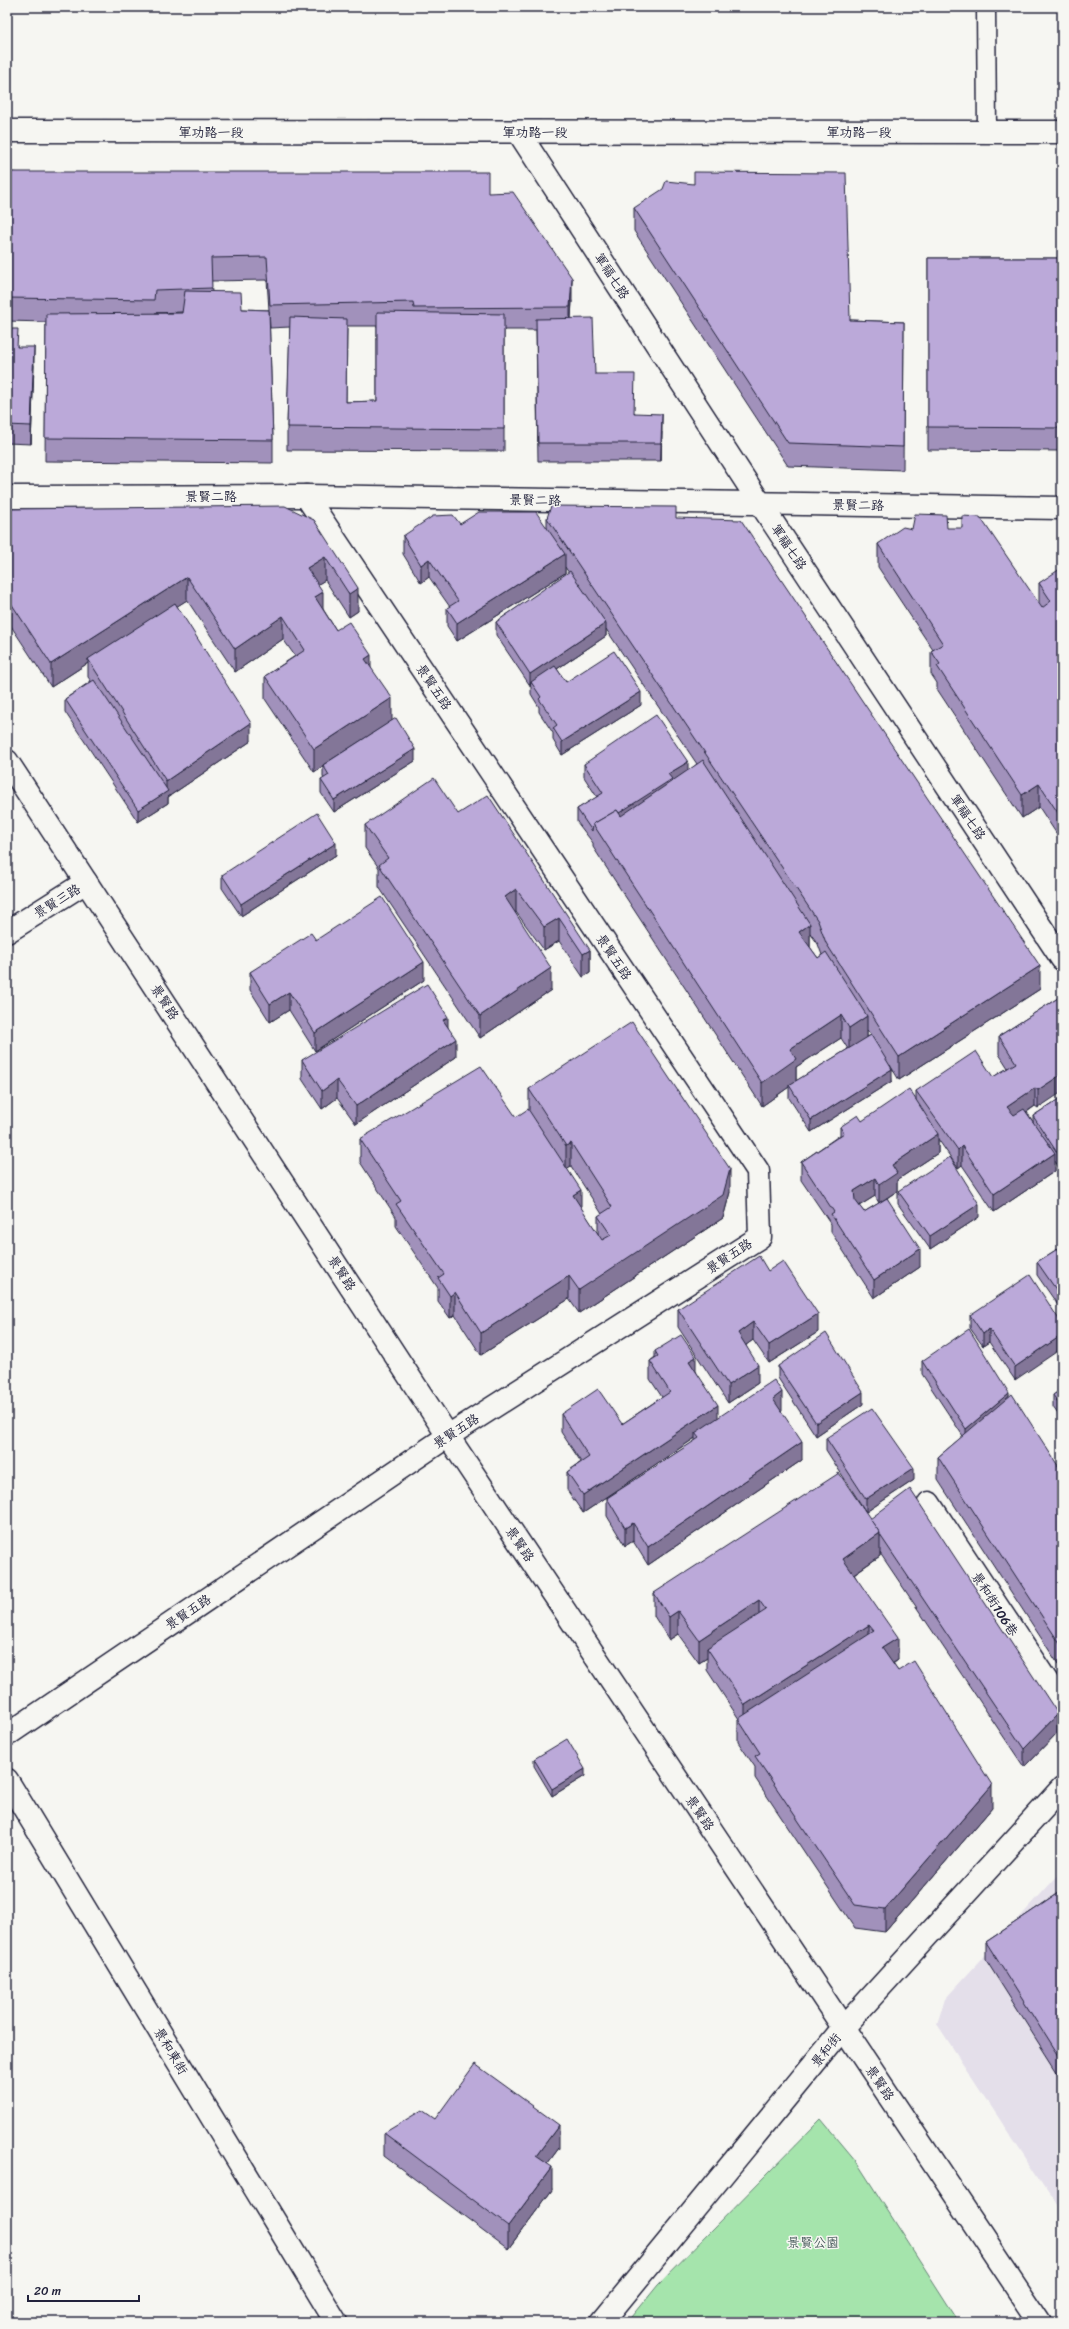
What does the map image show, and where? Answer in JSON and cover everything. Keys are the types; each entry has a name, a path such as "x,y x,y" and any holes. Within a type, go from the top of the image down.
{"street":[{"name":"軍功路一段","path":"7,131 518,133 1062,132"},
{"name":"軍福七路","path":"518,133 760,503 1062,959"},
{"name":"景賢二路","path":"7,497 306,496 1062,508"},
{"name":"景賢五路","path":"7,1735 448,1436 760,1237 758,1171 306,496"},
{"name":"景賢路","path":"7,761 448,1436 1040,2322"},
{"name":"景賢三路","path":"7,932 86,882"},
{"name":"景和街106巷","path":"929,1503 1062,1704"},
{"name":"景和東街","path":"7,1780 336,2322"},
{"name":"景和街","path":"602,2322 843,2028 1062,1788"}],"lane":[{"path":"986,7 987,131"}],"shaded area":[{"path":"1062,1871 1062,2214 937,2024 945,1999"}],"green space":[{"name":"景賢公園","path":"821,2119 856,2161 959,2322 628,2322 658,2285"}],"building":[{"path":"7,172 488,172 488,193 513,192 572,278 570,307 414,308 413,302 270,305 267,257 211,258 212,288 155,290 154,300 7,298"},
{"path":"694,172 846,173 850,320 904,322 903,447 788,443 634,208 663,189 666,181 694,184"},
{"path":"928,258 1062,258 1062,428 928,427"},
{"path":"185,291 241,292 242,309 269,310 273,440 45,438 46,314 182,313"},
{"path":"377,312 504,314 504,429 287,427 290,317 347,319 346,402 377,401"},
{"path":"593,318 595,374 635,374 634,413 662,414 661,443 538,443 536,319"},
{"path":"7,329 18,329 17,347 34,347 31,426 7,425"},
{"path":"285,506 314,520 358,588 349,594 325,557 307,568 323,592 315,597 336,630 349,622 371,655 365,659 392,698 314,749 265,676 305,650 283,616 235,649 187,577 51,664 7,597 7,509"},
{"path":"551,506 676,507 676,518 741,520 1040,966 899,1057 826,943 818,921 547,518"},
{"path":"479,512 536,512 565,554 457,623 447,608 458,601 429,559 421,565 403,536 433,516 453,515 460,524"},
{"path":"915,514 946,515 947,528 962,528 962,516 980,517 1042,608 1051,601 1039,583 1060,569 1062,572 1062,819 1039,784 1022,795 937,666 940,664 931,651 943,644 878,544 903,527 912,529"},
{"path":"570,571 606,623 530,674 496,622"},
{"path":"175,603 251,723 166,781 88,659"},
{"path":"614,651 641,692 562,742 553,728 557,725 539,699 541,697 531,682 555,666 566,682"},
{"path":"94,680 168,791 138,810 65,699"},
{"path":"656,715 688,762 668,774 672,779 619,813 617,810 593,824 592,831 577,809 603,793 584,764"},
{"path":"396,718 415,749 334,800 321,780 329,775 323,765"},
{"path":"703,760 810,924 799,932 818,958 826,952 867,1016 849,1028 841,1015 790,1049 796,1059 762,1083 593,824 617,810 621,816"},
{"path":"434,778 458,814 488,795 590,950 583,954 559,918 544,927 516,889 505,897 551,968 480,1016 379,865 388,858 365,825"},
{"path":"317,813 336,843 241,904 222,875"},
{"path":"382,897 424,962 315,1033 289,992 270,1004 250,972 311,933 316,940"},
{"path":"427,984 448,1017 443,1020 456,1039 356,1106 337,1080 322,1091 302,1060"},
{"path":"1058,998 1062,1004 1062,1074 1038,1090 1035,1088 1007,1107 1014,1115 1024,1109 1055,1153 994,1194 962,1146 958,1150 916,1091 976,1051 993,1077 1016,1063 999,1036"},
{"path":"632,1022 730,1169 723,1195 579,1290 569,1276 481,1333 455,1292 450,1296 438,1278 444,1274 396,1204 401,1201 360,1139 481,1066 516,1117 528,1109 581,1190 573,1195 602,1240 611,1235 598,1216 612,1207 571,1143 566,1146 529,1089"},
{"path":"871,1035 892,1069 811,1120 789,1085"},
{"path":"909,1089 938,1134 892,1165 897,1173 879,1185 875,1178 854,1191 855,1200 864,1212 887,1198 920,1249 874,1280 831,1214 834,1212 801,1162 844,1133 840,1127 858,1115 862,1121"},
{"path":"1062,1097 1062,1155 1060,1157 1033,1116"},
{"path":"950,1157 979,1204 930,1236 898,1191"},
{"path":"1062,1246 1062,1298 1037,1262"},
{"path":"759,1256 768,1271 783,1261 818,1314 769,1345 753,1322 738,1333 758,1365 728,1385 678,1309"},
{"path":"1030,1275 1062,1324 1062,1335 1015,1367 989,1329 983,1334 970,1315"},
{"path":"969,1329 1009,1393 966,1429 922,1361"},
{"path":"826,1333 863,1392 816,1423 778,1366"},
{"path":"681,1335 696,1357 689,1361 718,1405 583,1495 567,1472 589,1457 561,1414 598,1389 622,1424 670,1392 650,1361 658,1356 655,1351"},
{"path":"774,1380 782,1392 773,1399 802,1442 648,1547 633,1523 625,1528 607,1498 699,1438 695,1433"},
{"path":"1062,1389 1062,1408 1053,1395"},
{"path":"1012,1394 1062,1472 1062,1647 938,1457"},
{"path":"872,1408 914,1468 866,1499 826,1438"},
{"path":"839,1473 880,1533 843,1559 898,1638 882,1648 898,1671 914,1661 992,1785 885,1909 855,1905 755,1756 760,1753 738,1719 874,1631 869,1625 745,1705 707,1648 766,1610 759,1600 699,1640 678,1611 669,1617 654,1593"},
{"path":"910,1489 1058,1714 1024,1749 870,1519"},
{"path":"567,1739 585,1769 552,1789 534,1759"},
{"path":"1062,1891 1062,2062 986,1942"},
{"path":"475,2064 559,2125 536,2156 552,2167 508,2226 384,2133 422,2110 435,2119"}]}
